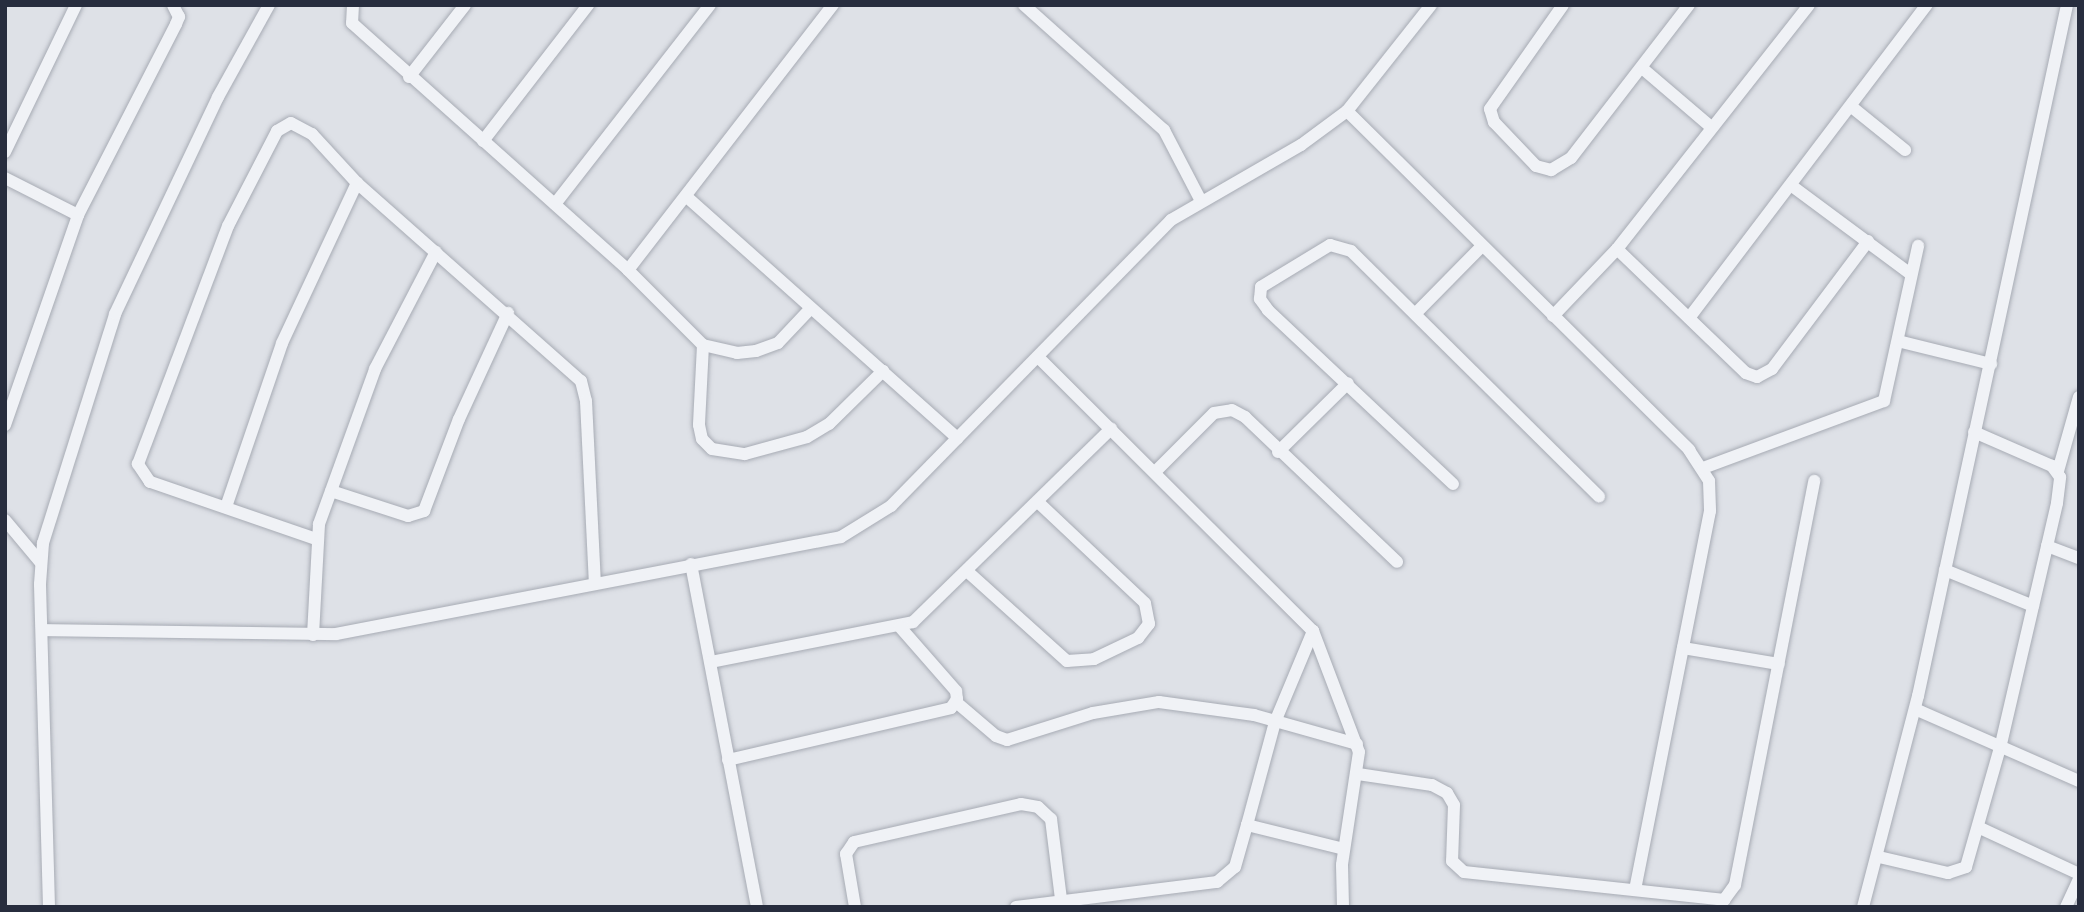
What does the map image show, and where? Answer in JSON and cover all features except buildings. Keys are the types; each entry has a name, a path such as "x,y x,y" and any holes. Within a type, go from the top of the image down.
{"street":[{"path":"5,152 76,5"},
{"path":"5,425 78,215 176,24 178,17 173,5"},
{"path":"50,907 41,563 69,452 115,314 218,97 269,5"},
{"path":"353,5 352,23 628,270 703,345 737,353 756,351 778,343 811,308"},
{"path":"409,76 465,5"},
{"path":"483,141 588,5"},
{"path":"555,204 710,5"},
{"path":"628,270 688,198 833,5"},
{"path":"1024,5 1164,130 1201,201"},
{"path":"41,630 313,635 841,537 875,519 1038,357 1161,228 1201,201 1301,145 1347,111 1431,5"},
{"path":"1563,5 1490,109 1490,117 1536,166 1551,170 1564,166 1689,5"},
{"path":"1553,316 1617,249 1810,5"},
{"path":"1689,318 1853,108 1927,5"},
{"path":"1863,907 1879,857 1915,709 2067,5"},
{"path":"1642,68 1711,127"},
{"path":"1853,108 1905,150"},
{"path":"1347,111 1703,468 1712,496 1710,511 1635,890"},
{"path":"316,539 150,482 138,464 228,226 277,131 291,123 312,135 357,183 573,369 584,389 595,583"},
{"path":"5,178 78,215"},
{"path":"226,507 282,344 357,183"},
{"path":"1792,186 1909,273"},
{"path":"688,198 957,438"},
{"path":"1617,249 1746,373 1762,376 1772,369 1868,241"},
{"path":"1453,484 1268,310 1260,299 1261,287 1337,245 1355,254 1599,496"},
{"path":"1416,313 1482,246"},
{"path":"1703,468 1882,403 1898,341 1909,273 1918,246"},
{"path":"313,635 316,539 331,491 375,369 436,252"},
{"path":"331,491 408,516 424,511 459,419 508,313"},
{"path":"1898,341 1991,365"},
{"path":"703,345 702,439 731,455 794,442 818,431 883,371"},
{"path":"1038,357 1313,631 1357,744 1358,774 1344,849 1343,907"},
{"path":"1278,452 1348,383"},
{"path":"1879,857 1959,873 1966,867 1980,828 2001,744 2061,485 2058,471 2079,397"},
{"path":"1155,472 1220,410 1245,417 1278,452 1397,562"},
{"path":"711,662 900,627 925,613 1111,429"},
{"path":"1974,432 2058,471"},
{"path":"1358,774 1432,785 1447,793 1454,805 1451,852 1458,870 1715,901 1732,893 1814,481"},
{"path":"968,572 1067,661 1094,659 1138,638 1149,624 1145,603 1038,502"},
{"path":"5,520 41,563"},
{"path":"2047,546 2079,558"},
{"path":"691,564 757,907"},
{"path":"1945,570 2033,606"},
{"path":"900,627 956,691 956,702 996,736 1007,740 1093,713 1159,702 1224,708 1357,744"},
{"path":"1016,907 1061,899 1217,882 1235,867 1275,722 1313,631"},
{"path":"1683,648 1779,664"},
{"path":"729,760 939,713 956,702"},
{"path":"1915,709 2001,744 2079,781"},
{"path":"855,907 846,854 853,842 1021,804 1038,807 1051,819 1061,899"},
{"path":"1247,825 1344,849"},
{"path":"1980,828 2079,874"},
{"path":"2066,907 2079,879"}]}
